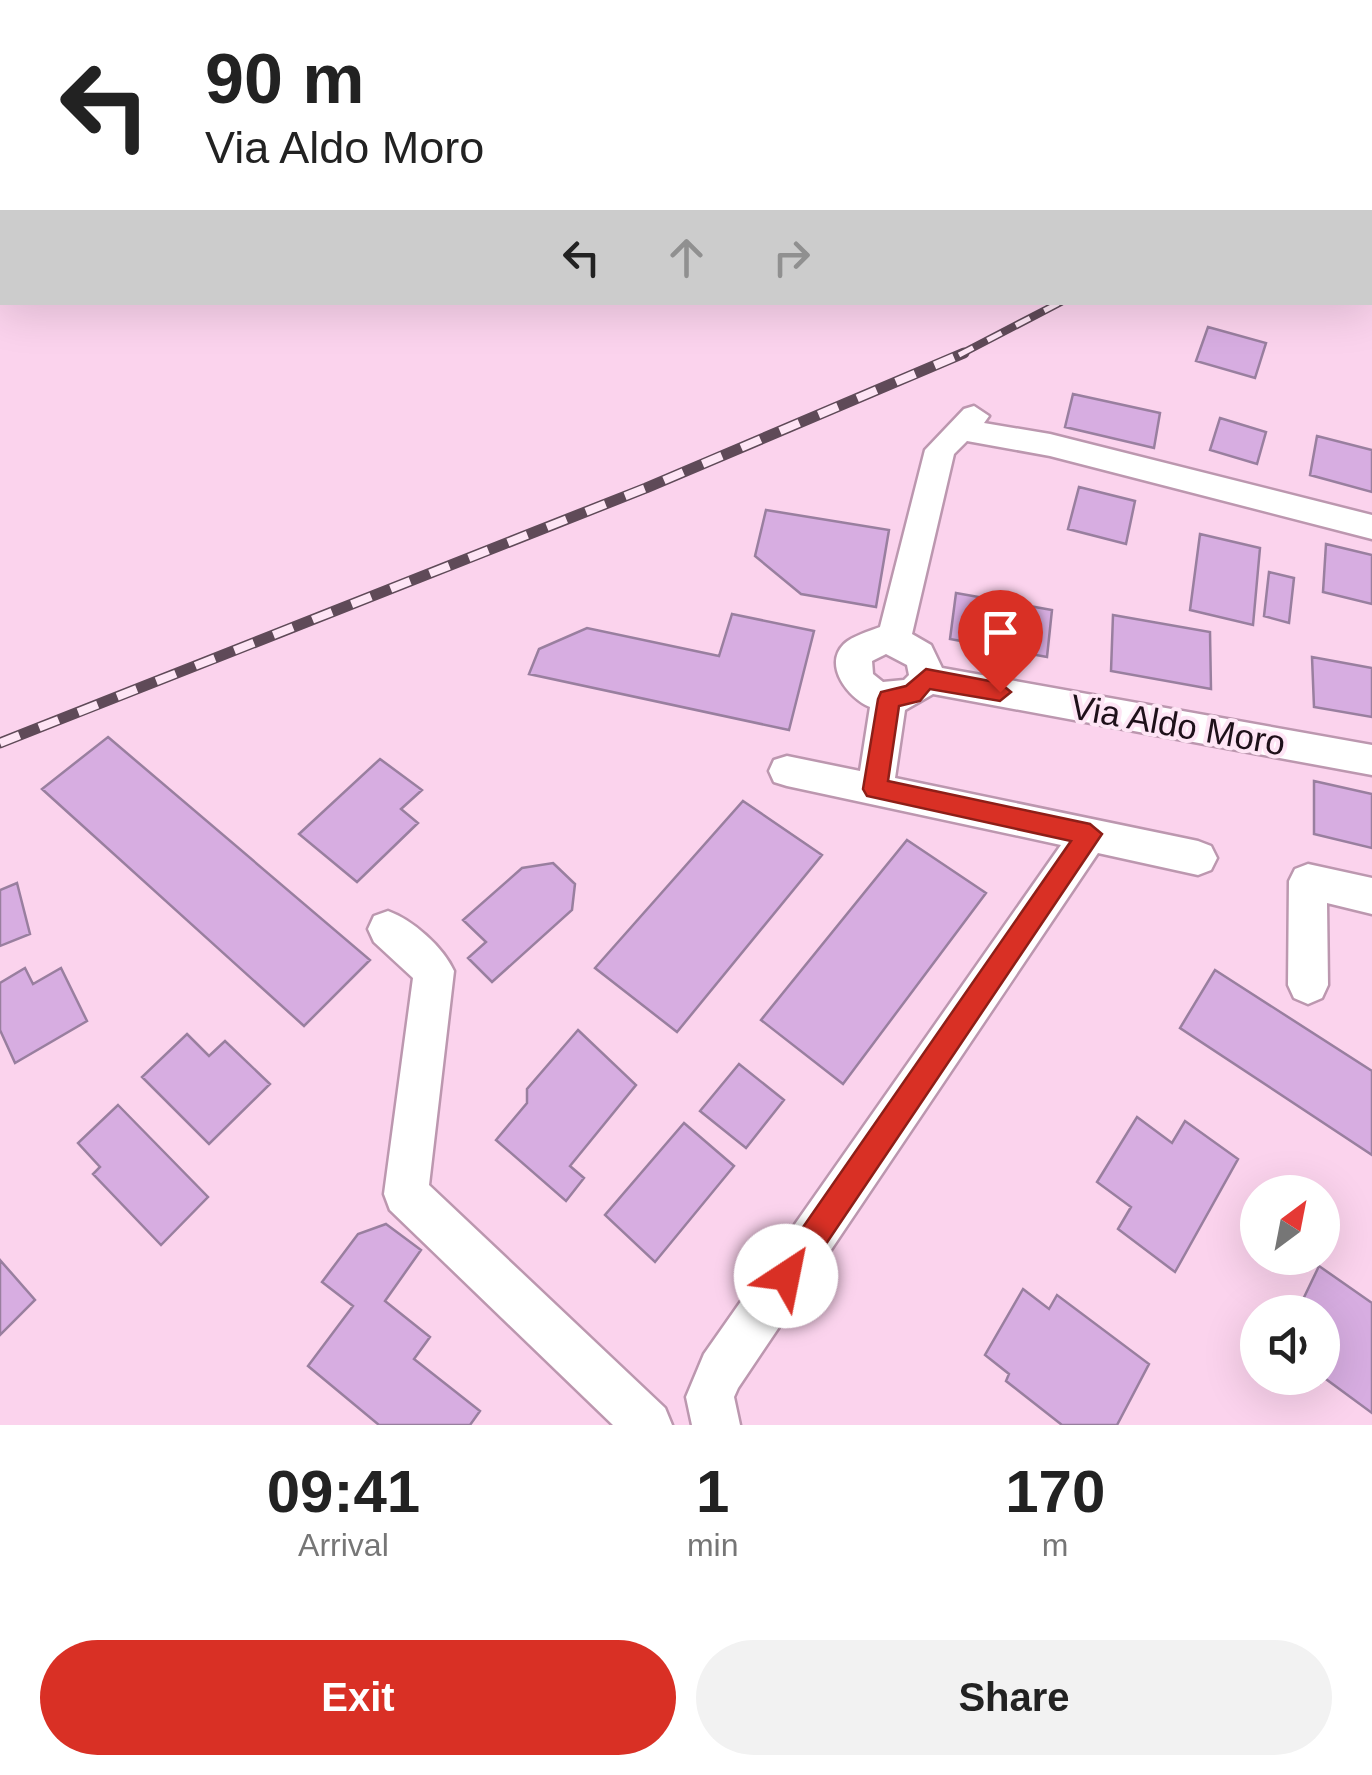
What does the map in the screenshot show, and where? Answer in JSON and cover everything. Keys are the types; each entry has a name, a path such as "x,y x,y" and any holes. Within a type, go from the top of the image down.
{"street":[{"path":"894,640 940,450 969,421 1372,527"},
{"path":"894,640 906,644 923,659 926,678 912,694 889,699 858,682 853,663 862,647 894,640"},
{"name":"Via Aldo Moro","path":"926,678 1372,760"},
{"path":"875,789 889,699"},
{"path":"788,770 1198,858"},
{"path":"716,1425 710,1397 722,1371 1090,834"},
{"path":"1308,985 1308,880 1372,896"},
{"path":"388,929 434,971 406,1194 648,1425"}],"building":[{"path":"1208,327 1266,343 1255,378 1196,361"},
{"path":"1073,394 1160,413 1154,448 1065,427"},
{"path":"1220,418 1266,432 1257,464 1210,450"},
{"path":"1317,436 1372,450 1372,492 1310,475"},
{"path":"1079,487 1135,501 1126,544 1068,529"},
{"path":"766,510 889,530 876,607 801,594 755,556"},
{"path":"1200,534 1260,548 1253,625 1190,610"},
{"path":"1326,544 1372,555 1372,604 1323,592"},
{"path":"1269,572 1294,578 1289,623 1264,616"},
{"path":"956,593 1052,610 1047,657 950,639"},
{"path":"732,614 814,631 789,730 529,674 539,649 587,628 719,656"},
{"path":"1113,615 1210,632 1211,689 1111,671"},
{"path":"1312,657 1372,668 1372,717 1314,707"},
{"path":"108,737 370,960 304,1026 42,789"},
{"path":"380,759 422,790 401,809 418,823 357,882 299,834"},
{"path":"1314,781 1372,794 1372,848 1314,834"},
{"path":"743,801 822,855 677,1032 595,968"},
{"path":"907,840 986,893 843,1084 761,1020"},
{"path":"553,863 575,884 572,910 492,982 468,958 486,942 463,920 522,868"},
{"path":"17,883 30,934 0,946 0,890"},
{"path":"25,968 33,984 61,968 87,1021 15,1063 0,1030 0,983"},
{"path":"1215,970 1372,1071 1372,1155 1180,1028"},
{"path":"578,1030 636,1085 570,1166 584,1178 566,1201 496,1140 527,1103 527,1089"},
{"path":"187,1034 209,1056 225,1041 270,1084 209,1144 142,1077"},
{"path":"739,1064 784,1100 746,1148 700,1111"},
{"path":"118,1105 208,1197 161,1245 93,1174 100,1167 78,1143"},
{"path":"1137,1117 1172,1143 1185,1121 1238,1159 1175,1272 1118,1229 1131,1207 1097,1182"},
{"path":"684,1123 734,1166 655,1262 605,1215"},
{"path":"386,1224 421,1250 385,1301 430,1337 414,1359 480,1411 470,1425 379,1425 308,1366 353,1306 322,1282 358,1234"},
{"path":"0,1260 35,1300 0,1335"},
{"path":"1315,1275 1332,1275 1372,1303 1372,1413 1340,1389 1340,1295 1305,1295"},
{"path":"1023,1289 1049,1309 1057,1295 1149,1364 1117,1425 1062,1425 1006,1381 1009,1374 985,1355"}],"railway":[{"path":"959,355 1055,305"},
{"path":"0,743 646,488 964,353"}],"route":[{"path":"786,1276 1090,834 875,789 889,699 912,694 926,678 1000,692"}]}
